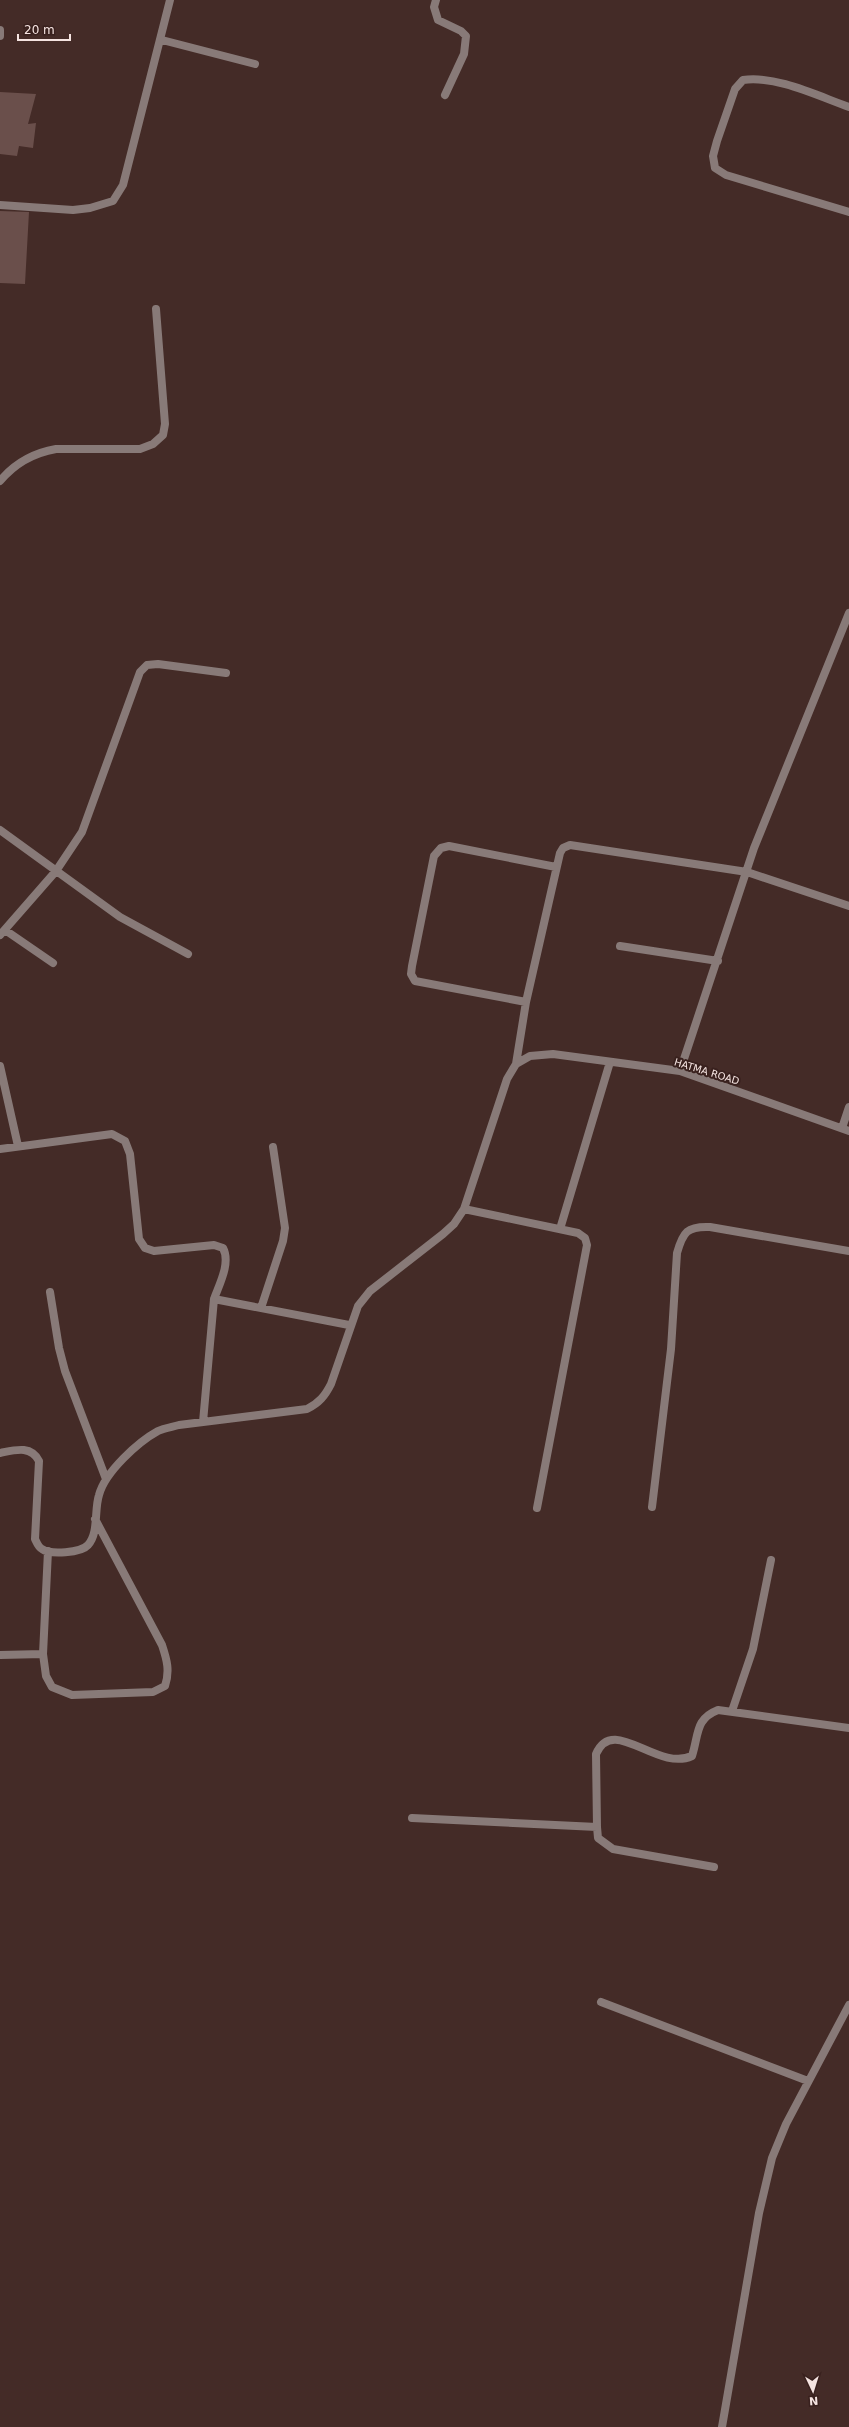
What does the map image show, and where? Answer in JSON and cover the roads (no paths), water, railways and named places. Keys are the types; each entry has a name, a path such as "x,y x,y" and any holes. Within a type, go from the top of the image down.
{"street":[{"path":"0,205 73,210 90,208 113,201 123,185 162,40 170,0"},
{"path":"436,0 434,7 438,20 461,30 466,36 464,54 445,95"},
{"path":"0,30 0,36"},
{"path":"162,40 255,64"},
{"path":"849,107 770,81 755,78 743,80 735,89 713,156 715,168 726,175 849,212"},
{"path":"0,481 26,457 43,451 56,449 140,449 154,444 163,435 165,424 156,309"},
{"path":"680,1071 748,872 754,848 849,613"},
{"path":"53,963 2,932 56,871 82,832 140,672 147,665 158,664 226,673"},
{"path":"0,830 120,916 188,954"},
{"path":"0,1453 28,1450 35,1454 39,1461 35,1539 38,1546 48,1551 79,1552 88,1545 93,1536 99,1495 106,1479 121,1462 159,1430 203,1422 307,1409 317,1404 326,1395 358,1306 370,1291 454,1224 464,1209 507,1079 516,1064 526,1002 556,867 563,848 570,845 748,872 849,906"},
{"path":"526,1002 415,981 411,974 412,966 434,856 441,848 449,846 556,867"},
{"path":"620,946 718,961"},
{"name":"HATMA ROAD","path":"516,1064 530,1056 553,1054 680,1071 846,1130"},
{"path":"560,1229 610,1062"},
{"path":"0,1066 18,1146"},
{"path":"846,1130 849,1107"},
{"path":"0,1149 112,1134 125,1141 130,1154 139,1238 145,1248 154,1251 214,1245 223,1248 226,1254 226,1262 214,1299 203,1422"},
{"path":"261,1308 283,1241 285,1228 273,1147"},
{"path":"464,1209 578,1233 585,1238 587,1245 537,1508"},
{"path":"652,1507 671,1349 676,1253 687,1230 696,1226 710,1227 849,1251"},
{"path":"50,1292 59,1348 65,1371 106,1479"},
{"path":"214,1299 350,1325"},
{"path":"48,1551 43,1654 46,1676 52,1687 72,1695 153,1692 165,1686 168,1676 168,1664 162,1645 95,1520"},
{"path":"732,1711 753,1648 771,1560"},
{"path":"0,1655 43,1654"},
{"path":"714,1867 613,1849 598,1838 596,1754 600,1745 609,1739 620,1740 667,1759 682,1760 692,1756 701,1723 706,1715 718,1710 849,1728"},
{"path":"412,1818 597,1827"},
{"path":"601,2002 808,2081"},
{"path":"722,2427 759,2213 772,2158 786,2124 808,2081 848,2010"}]}
